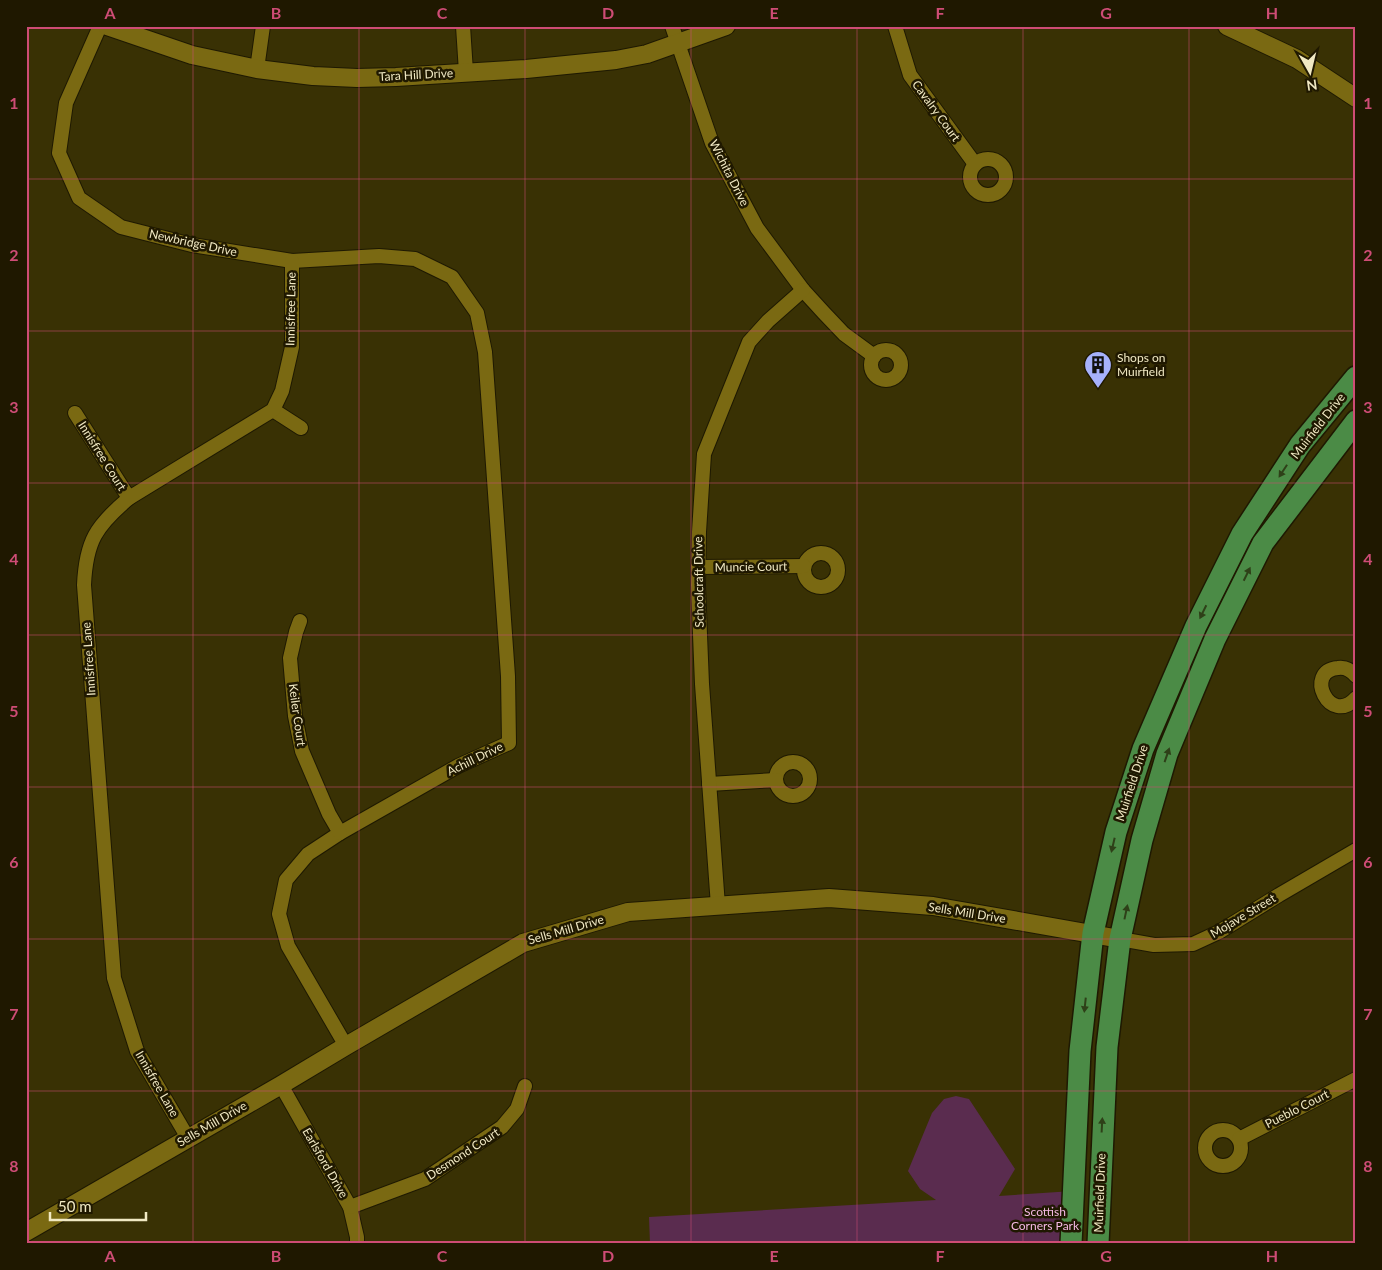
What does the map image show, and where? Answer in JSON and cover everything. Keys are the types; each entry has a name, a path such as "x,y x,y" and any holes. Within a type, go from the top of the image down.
{"main road":[{"name":"Muirfield Drive","path":"1071,1244 1080,1051 1092,934 1116,832 1143,749 1196,626 1242,534 1300,445 1356,378"},
{"name":"Muirfield Drive","path":"1098,1244 1106,1047 1120,939 1142,840 1167,754 1215,639 1263,543 1356,421"}],"street":[{"name":"Newbridge Drive","path":"100,26 66,103 59,153 79,198 121,227 192,245 292,261 379,256 415,259 452,277 477,313"},
{"name":"Tara Hill Drive","path":"107,26 192,55 256,69 313,76 357,78 601,62 647,54 726,26"},
{"path":"256,69 263,26"},
{"path":"462,26 466,72"},
{"name":"Wichita Drive","path":"672,26 712,143 757,228 803,290 844,334 874,356"},
{"name":"Cavalry Court","path":"895,26 910,75 975,164"},
{"path":"1227,26 1297,59 1356,98"},
{"name":"Innisfree Lane","path":"188,1138 137,1051 114,978 84,585 85,563 94,534 108,516 129,498 273,410 282,391 292,346 292,261"},
{"name":"Schoolcraft Drive","path":"718,906 702,684 698,568 704,454 749,342 768,321 803,290"},
{"name":"Achill Drive","path":"346,1046 288,946 279,914 286,880 308,854 340,833 458,766 509,743 508,676 485,362 477,313"},
{"path":"273,410 302,428"},
{"name":"Innisfree Court","path":"75,413 129,498"},
{"name":"Muncie Court","path":"698,568 804,566"},
{"name":"Keiler Court","path":"300,621 290,658 295,716 302,751 329,814 340,833"},
{"path":"1354,705 1337,706 1326,700 1322,694 1322,681 1325,675 1336,668 1348,669 1356,676"},
{"path":"708,784 776,780"},
{"name":"Mojave Street","path":"1120,939 1154,945 1193,944 1219,932 1356,850"},
{"name":"Sells Mill Drive","path":"26,1232 281,1086 523,943 628,912 838,899 933,906 1120,939"},
{"name":"Pueblo Court","path":"1239,1139 1356,1079"},
{"name":"Earlsford Drive","path":"281,1086 350,1207 357,1244"},
{"name":"Desmond Court","path":"350,1207 425,1179 502,1127 517,1109 525,1086"}],"green space":[{"name":"Scottish Corners Park","path":"956,1096 969,1099 1015,1169 999,1196 1073,1191 1071,1244 650,1244 649,1217 936,1200 920,1189 908,1171 932,1113 944,1099"}],"place":[{"name":"Shops on Muirfield","path":"1098,389"}]}
